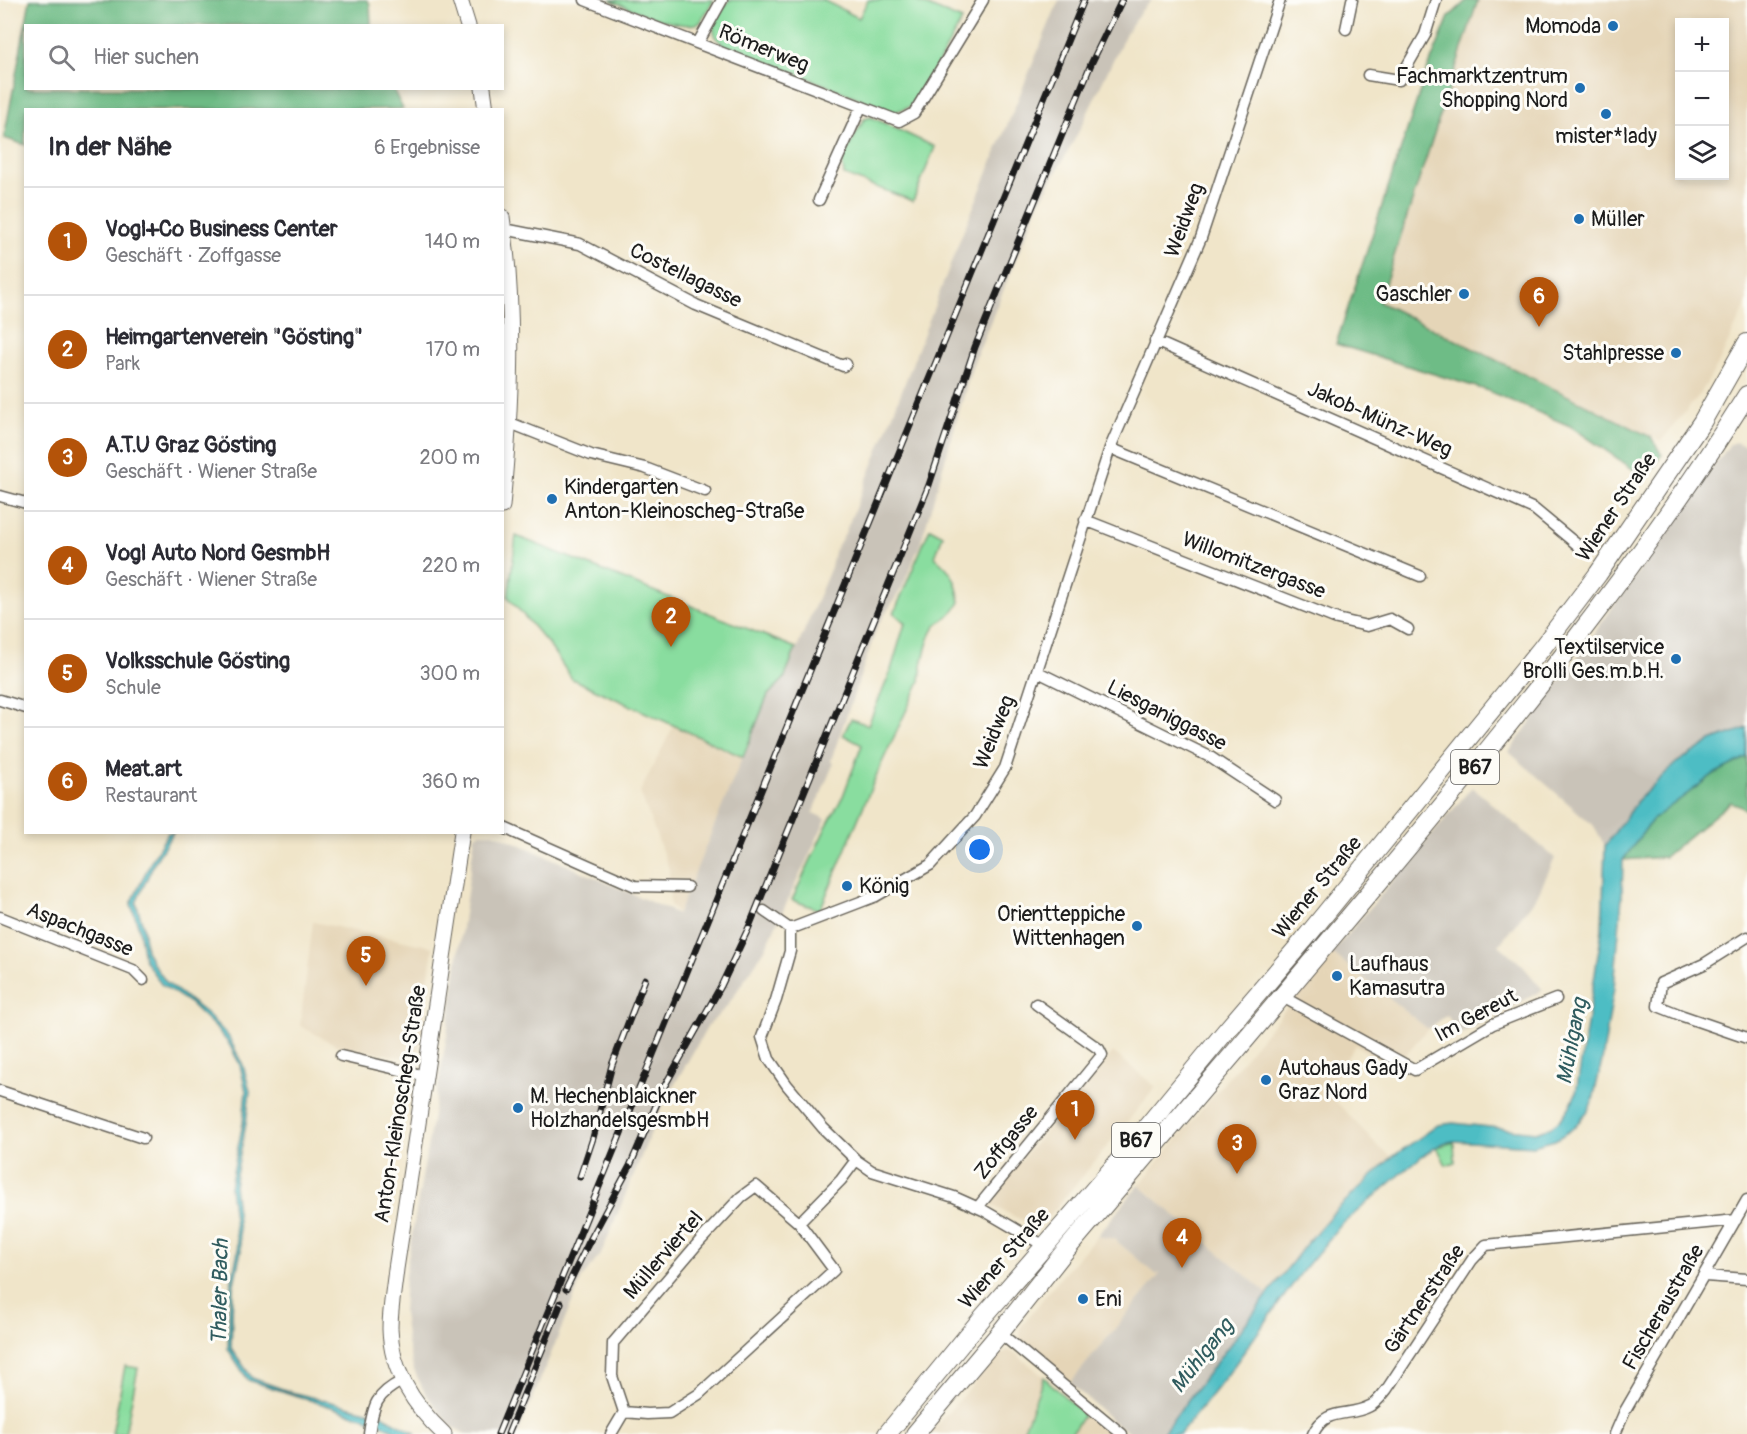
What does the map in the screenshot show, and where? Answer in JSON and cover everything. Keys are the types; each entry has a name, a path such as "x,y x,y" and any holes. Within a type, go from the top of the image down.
{"main road":[{"path":"460,0 467,24"},
{"path":"483,90 486,108"},
{"path":"504,234 510,303 510,423 504,485"},
{"name":"Wiener Straße","path":"887,1434 1044,1245 1112,1169 1303,941 1541,649 1598,574 1695,431 1728,379 1747,343"},
{"name":"Wiener Straße","path":"915,1434 1060,1257 1455,790 1558,664 1695,473 1747,395"},
{"name":"Anton-Kleinoscheg-Straße","path":"444,1434 422,1412 402,1380 390,1330 396,1269 462,834"}],"street":[{"name":"Römerweg","path":"585,0 899,121 914,113 983,0"},
{"path":"698,43 722,0"},
{"name":"Weidweg","path":"790,929 876,896 930,865 975,816 1005,768 1110,448 1201,238 1280,0"},
{"path":"1346,29 1352,0"},
{"path":"1368,75 1399,80 1425,35 1436,0"},
{"path":"819,200 861,107"},
{"name":"Costellagasse","path":"504,223 580,244 696,305 843,366 846,364"},
{"name":"Jakob-Münz-Weg","path":"1155,341 1533,509 1580,547"},
{"path":"510,423 591,454 645,468 705,491"},
{"path":"1110,448 1420,576"},
{"path":"0,496 24,502"},
{"name":"Willomitzergasse","path":"1085,520 1337,619 1367,626 1390,619 1408,629"},
{"name":"Liesganiggasse","path":"1038,672 1210,757 1275,800"},
{"path":"0,700 24,707"},
{"path":"504,828 635,886 687,887"},
{"path":"764,911 790,929 790,951 776,1000 762,1037 769,1059 787,1085 823,1128 856,1160 872,1171 978,1207 1044,1245 1060,1257"},
{"name":"Aspachgasse","path":"0,917 133,970 143,980"},
{"path":"1747,937 1704,964 1661,983 1658,1006 1747,1038"},
{"name":"Im Gereut","path":"1281,996 1420,1074 1492,1024 1556,999"},
{"name":"Zoffgasse","path":"978,1207 1102,1055 1099,1049 1036,1004"},
{"path":"341,1056 426,1076"},
{"path":"0,1091 143,1138"},
{"path":"799,1223 841,1180 856,1160"},
{"name":"Müllerviertel","path":"756,1186 799,1223 834,1270 699,1394 669,1413 624,1412 612,1376 613,1343 699,1242 741,1197 756,1186"},
{"name":"Fischeraustraße","path":"1615,1434 1625,1411 1747,1200"},
{"name":"Gärtnerstraße","path":"1314,1434 1316,1428 1328,1416 1354,1412 1373,1405 1387,1389 1472,1260 1486,1245 1736,1220"},
{"path":"1704,1275 1747,1279"},
{"path":"1000,1333 1122,1434"},
{"path":"370,1429 373,1411 381,1393 402,1380"},
{"path":"611,1434 624,1412"}],"shaded area":[{"path":"1059,0 1152,0 1141,11 1126,33 1076,137 1040,201 973,364 921,542 902,588 878,625 831,760 833,765 813,813 826,819 765,949 727,1006 708,1026 661,1108 601,1254 582,1278 518,1434 466,1434 451,1426 425,1393 413,1368 403,1313 405,1275 447,1035 475,835 496,834 678,914 768,695 784,679 831,567 834,552 845,533 886,432 959,242"},
{"path":"1478,0 1747,0 1747,302 1717,366 1700,394 1661,441 1374,303"},
{"name":"Textilservice Brolli Ges.m.b.H.","path":"1735,442 1747,447 1747,728 1713,740 1637,801 1605,846 1594,826 1509,752 1730,444"},
{"path":"674,725 743,757 678,914 670,905 669,869 640,792"},
{"path":"1472,787 1555,858 1537,896 1499,945 1522,965 1543,990 1459,1035 1447,1015 1428,1029 1332,953"},
{"path":"313,922 433,947 417,1060 336,1045 300,1026"},
{"path":"1332,953 1428,1029 1399,1061 1390,1067 1355,1045 1326,1091 1380,1148 1392,1157 1333,1213 1281,1276 1269,1295 1139,1185"},
{"path":"1113,1052 1156,1087 1043,1224 1037,1226 1030,1224 991,1205 989,1198 992,1194"},
{"path":"1139,1185 1269,1295 1162,1434 1131,1434 1115,1423 1070,1383 1160,1274 1157,1275 1114,1239 1097,1236"},
{"path":"1097,1236 1114,1239 1157,1275 1160,1274 1070,1383 1020,1344 1020,1328"},
{"path":"1008,1350 1044,1377 1022,1434 929,1434 997,1357"},
{"path":"1084,1415 1109,1434 1071,1434"}],"green space":[{"path":"30,0 367,0 370,4 371,24 25,24"},
{"path":"610,0 714,0 700,23 690,25 667,22"},
{"path":"729,0 823,0 859,18 868,0 913,0 962,20 920,96 909,107 894,112 723,45 715,37 713,25"},
{"path":"1467,0 1478,0 1379,302 1651,437 1662,455 1646,478 1570,426 1486,390 1336,344 1426,73 1449,17"},
{"path":"24,32 24,90 394,90 402,108 24,108 24,145 4,138"},
{"path":"871,117 935,147 913,201 844,175 842,160 864,119"},
{"path":"930,528 943,535 935,557 953,576 960,602 936,626 930,637 920,681 879,769 820,910 792,900 843,796 862,745 843,735 851,719 868,725 890,673 905,623 894,613"},
{"path":"516,536 796,648 784,679 768,695 743,757 572,679 549,645 508,597"},
{"path":"1747,757 1747,810 1731,802 1664,857 1623,860 1652,820 1714,774"},
{"path":"1454,1142 1455,1162 1446,1165 1437,1147"},
{"path":"125,1366 138,1368 125,1434 112,1434"},
{"path":"1044,1377 1084,1415 1071,1434 1022,1434"}],"water":[{"name":"Mühlgang","path":"1747,728 1747,757 1714,774 1652,820 1623,860 1614,988 1602,1061 1593,1100 1587,1113 1571,1130 1555,1140 1533,1146 1454,1141 1443,1143 1422,1156 1340,1226 1301,1273 1228,1374 1180,1434 1162,1434 1306,1244 1333,1213 1392,1157 1438,1125 1453,1123 1536,1132 1550,1127 1561,1119 1576,1093 1583,1050 1602,929 1605,846 1637,801 1676,763 1713,740"},
{"name":"Thaler Bach","path":"167,834 172,834 154,863 136,903 143,926 146,951 166,982 206,1013 228,1036 243,1065 250,1091 234,1185 241,1251 233,1288 231,1348 252,1378 291,1392 382,1415 417,1434 400,1434 378,1422 248,1380 228,1349 230,1289 238,1251 230,1187 243,1123 246,1091 240,1065 229,1044 191,1004 161,984 144,959 139,928 131,904 151,861"}],"railway":[{"path":"498,1434 1084,0"},
{"path":"566,1289 630,1166 664,1087 721,986 749,927 929,485 975,347 1091,64 1122,0"},
{"path":"580,1177 612,1065 645,979"},
{"path":"508,1434 561,1303"}],"place":[{"name":"Momoda","path":"1613,26"},
{"name":"Fachmarktzentrum Shopping Nord","path":"1580,88"},
{"name":"mister*lady","path":"1606,114"},
{"name":"Müller","path":"1579,219"},
{"name":"Gaschler","path":"1464,294"},
{"name":"Meat.art","path":"1539,327"},
{"name":"Stahlpresse","path":"1676,353"},
{"name":"Kindergarten Anton-Kleinoscheg-Straße","path":"552,499"},
{"name":"Heimgartenverein \"Gösting\"","path":"671,647"},
{"name":"Textilservice Brolli Ges.m.b.H.","path":"1676,659"},
{"name":"König","path":"847,886"},
{"name":"Orientteppiche Wittenhagen","path":"1137,926"},
{"name":"Laufhaus Kamasutra","path":"1337,976"},
{"name":"Volksschule Gösting","path":"366,986"},
{"name":"Autohaus Gady Graz Nord","path":"1266,1080"},
{"name":"M. Hechenblaickner HolzhandelsgesmbH","path":"518,1108"},
{"name":"Vogl+Co Business Center","path":"1075,1140"},
{"name":"A.T.U Graz Gösting","path":"1237,1174"},
{"name":"Vogl Auto Nord GesmbH","path":"1182,1268"},
{"name":"Eni","path":"1083,1299"}]}
